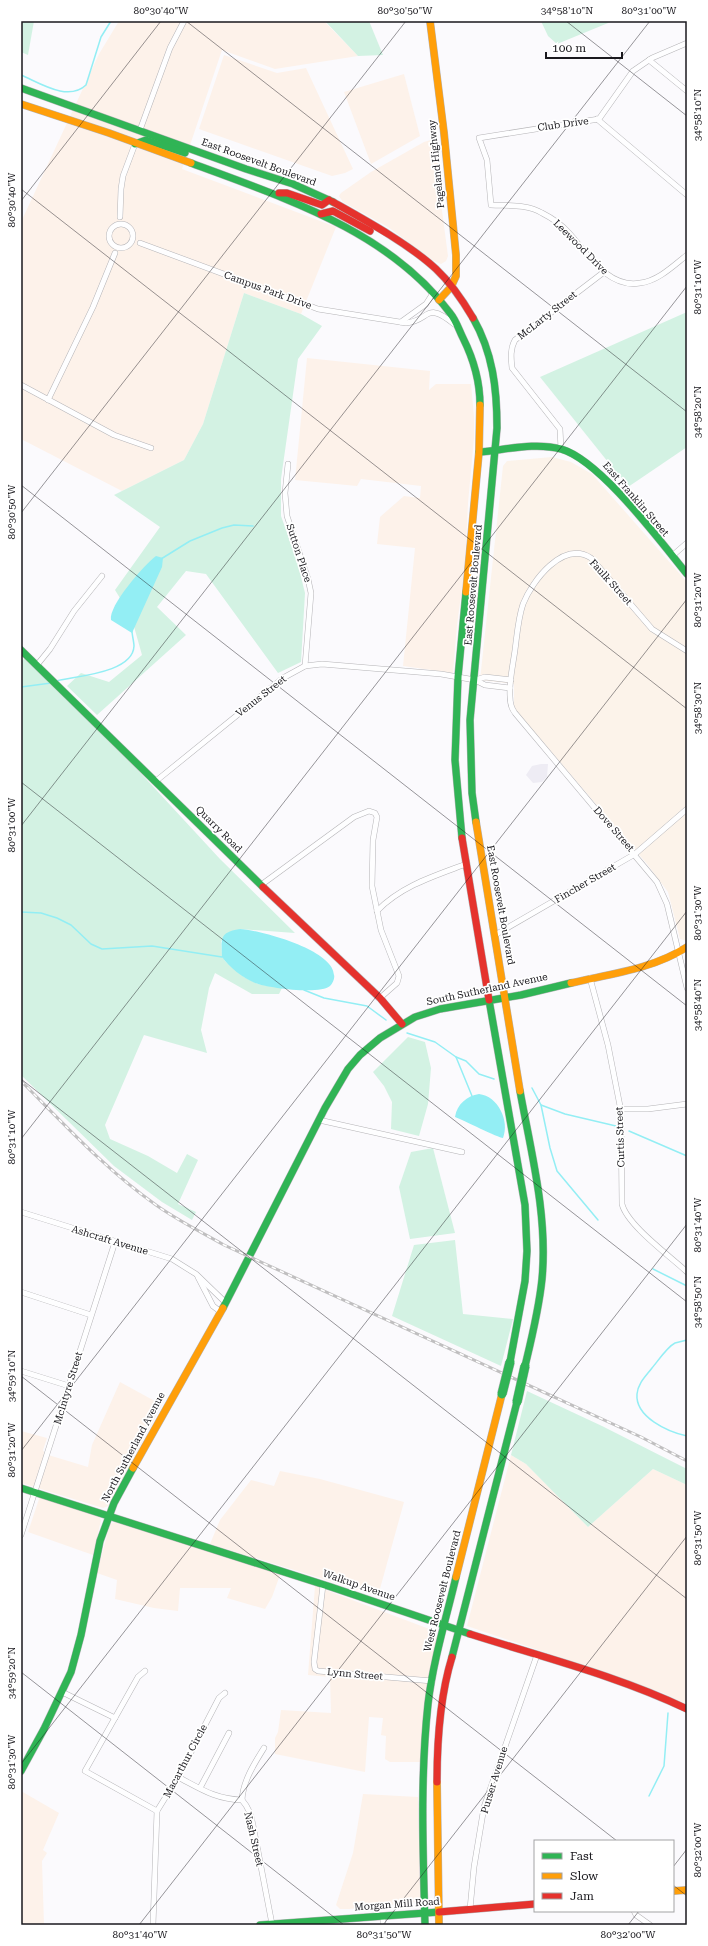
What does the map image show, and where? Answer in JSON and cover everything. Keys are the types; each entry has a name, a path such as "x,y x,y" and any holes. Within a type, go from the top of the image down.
{"main road":[{"name":"Pageland Highway","path":"430,21 444,133 456,255 456,276 450,287 436,296"},
{"name":"East Roosevelt Boulevard","path":"21,88 282,180 329,200 400,244 436,269 477,324 486,343 493,370 497,398 496,451 470,720 472,792 479,849 496,935 506,998 509,1029 540,1196 543,1253 538,1310 517,1402 459,1630"},
{"name":"East Roosevelt Boulevard","path":"21,104 266,192 321,214 347,227 406,266 436,296 456,325 469,350 478,382 480,398 479,452 458,677 455,760 466,864 525,1205 528,1251 525,1281 510,1362"},
{"path":"60,117 86,122 132,136 137,135 140,130"},
{"path":"135,144 146,140 195,156 226,161"},
{"path":"266,192 287,193 322,205 329,200"},
{"path":"321,214 333,211 392,243 400,244"},
{"path":"479,452 542,448 560,449"},
{"name":"East Franklin Street","path":"560,449 579,457 601,474 687,574"},
{"name":"Quarry Road","path":"21,650 156,781 260,885 380,998 402,1024"},
{"name":"South Sutherland Avenue","path":"250,1257 340,1081 360,1055 380,1038 415,1017 440,1009 506,998 649,965 687,947"},
{"name":"North Sutherland Avenue","path":"21,1771 62,1692 75,1659 100,1541 109,1515 125,1481 221,1312 250,1257"},
{"name":"West Roosevelt Boulevard","path":"425,1925 422,1782 427,1718 432,1681 443,1625 510,1362"},
{"name":"Walkup Avenue","path":"21,1488 109,1515 144,1528 609,1678 660,1696 687,1709"},
{"path":"440,1925 437,1767 438,1733 450,1655 459,1630"},
{"path":"674,1891 687,1890"},
{"name":"Morgan Mill Road","path":"260,1925 383,1921 425,1913 534,1904"}],"street":[{"path":"140,130 170,48 184,21"},
{"name":"Club Drive","path":"491,205 488,160 479,138 597,119 633,71 649,60 687,43"},
{"path":"649,60 687,91"},
{"path":"597,119 687,195"},
{"path":"115,253 109,234 120,217 123,176 135,144"},
{"name":"Leewood Drive","path":"491,205 528,207 554,220 568,232 604,272 627,283 640,283 659,276 687,255"},
{"path":"48,400 90,313 115,253 120,248 130,243 132,236 130,229 124,225 120,217"},
{"path":"116,225 124,225"},
{"name":"Campus Park Drive","path":"132,236 140,243"},
{"name":"Campus Park Drive","path":"130,243 140,243 318,309 406,323 414,322 425,314 432,312 442,315 456,325"},
{"path":"112,244 120,248"},
{"name":"McLarty Street","path":"560,449 560,429 514,373 511,358 513,344 515,340 604,272"},
{"path":"401,322 436,296"},
{"path":"21,385 114,436 151,448"},
{"name":"Sutton Place","path":"288,464 285,493 287,516 309,581 311,593 305,666"},
{"path":"672,556 687,543"},
{"name":"Faulk Street","path":"511,680 519,619 526,598 542,575 561,558 569,554 582,554 590,558 652,629 687,651"},
{"path":"37,665 50,649 74,611 102,576"},
{"name":"Venus Street","path":"156,781 283,678 305,666 322,664 414,671 458,677"},
{"path":"458,677 475,680 485,685 510,688"},
{"path":"475,680 485,677 511,680"},
{"name":"Dove Street","path":"511,680 511,704 515,713 654,877 663,893 687,988"},
{"name":"Fincher Street","path":"496,935 634,854 687,809"},
{"path":"260,885 354,817 369,811 375,814 377,817 372,840 372,886 381,930 399,976 397,983 380,998"},
{"path":"377,911 385,902 407,888 466,864"},
{"name":"Curtis Street","path":"590,978 608,1045 621,1109 622,1204 624,1212 631,1222 687,1272"},
{"path":"621,1109 648,1109 687,1104"},
{"path":"319,1120 462,1152"},
{"name":"Ashcraft Avenue","path":"21,1212 172,1259 196,1274 226,1303"},
{"name":"McIntyre Street","path":"21,1535 115,1242"},
{"path":"196,1274 213,1306 221,1312"},
{"path":"21,1292 91,1315"},
{"path":"21,1371 68,1386"},
{"name":"Lynn Street","path":"323,1585 314,1662 315,1669 318,1671 432,1681"},
{"name":"Purser Avenue","path":"470,1909 474,1867 484,1807 528,1675 532,1671 537,1655"},
{"path":"146,1671 138,1677 86,1771 157,1811 153,1925"},
{"path":"62,1692 115,1718"},
{"name":"Macarthur Circle","path":"157,1811 178,1777 219,1698 225,1693"},
{"path":"200,1788 229,1733"},
{"path":"242,1800 242,1793 252,1768 264,1748"},
{"name":"Nash Street","path":"178,1777 225,1799 242,1800 250,1812 272,1924"},
{"path":"634,1912 636,1915 650,1925"}],"shaded area":[{"path":"119,21 324,21 358,56 275,69 222,50 182,169 336,227 301,314 244,293 203,424 184,460 122,491 21,439 21,222 99,54"},
{"path":"224,55 277,73 306,68 353,169 345,173 332,176 199,129"},
{"path":"404,74 420,136 371,164 344,92"},
{"path":"437,138 441,203 448,256 446,261 441,264 434,261 388,227 343,202 339,196 371,172 424,142"},
{"path":"307,358 430,371 429,390 436,384 471,384 474,438 468,503 465,565 457,625 453,673 403,666 415,548 377,544 380,517 404,496 420,498 421,486 361,479 357,486 295,480"},
{"path":"552,457 571,462 592,474 687,582 687,941 680,939 668,892 647,864 514,708 514,684 480,680 503,466 507,461"},
{"path":"548,764 547,777 542,782 533,783 526,775 532,766"},
{"path":"120,1382 162,1405 108,1506 103,1508 21,1483 21,1431 47,1438 43,1450 45,1454 88,1467 92,1445"},
{"path":"511,1455 526,1464 588,1527 653,1469 687,1485 687,1705 663,1693 467,1626"},
{"path":"280,1471 320,1479 404,1502 378,1596 210,1544 220,1520 251,1480 274,1486"},
{"path":"40,1496 99,1517 101,1520 93,1555 28,1532"},
{"path":"115,1522 258,1566 280,1575 272,1597 265,1609 227,1598 231,1588 180,1588 178,1611 154,1608 115,1599 117,1580 97,1573 110,1524"},
{"path":"315,1586 432,1630 437,1637 420,1762 390,1762 385,1759 386,1736 381,1735 383,1718 369,1717 365,1772 275,1754 275,1738 278,1732 281,1710 331,1713 330,1677 308,1675"},
{"path":"21,1791 59,1813 43,1850 47,1853 42,1861 44,1925 21,1925"},
{"path":"363,1794 418,1797 420,1899 417,1902 349,1909 340,1909 336,1905 353,1853"}],"green space":[{"path":"21,21 34,21 28,55 21,52"},
{"path":"325,21 369,21 383,55 358,56"},
{"path":"541,21 613,21 557,44 548,36"},
{"path":"244,293 301,314 322,326 298,359 281,479 281,516 297,561 305,593 301,662 278,673 206,574 186,571 157,607 186,635 97,715 67,686 81,673 109,682 142,655 131,616 115,590 160,527 114,495 184,460 203,424"},
{"path":"687,312 687,447 628,487 540,377"},
{"path":"25,658 111,741 220,859 295,933 240,929 221,941 222,956 225,961 244,977 258,984 282,988 279,994 252,994 215,973 209,988 201,1030 207,1053 144,1035 105,1125 110,1139 148,1156 177,1173 187,1154 198,1160 178,1204 196,1212 192,1220 162,1202 114,1166 21,1075 21,662"},
{"path":"408,1037 425,1042 431,1068 428,1104 419,1136 391,1129 392,1102 384,1086 373,1072"},
{"path":"433,1148 455,1233 410,1239 399,1187 411,1152"},
{"path":"455,1240 463,1314 513,1319 501,1366 392,1316 414,1245"},
{"path":"527,1391 602,1426 687,1469 687,1485 653,1469 588,1527 526,1464 511,1455"}],"water":[{"path":"156,556 163,558 162,567 132,633 111,620 112,614 115,605 128,586 143,568"},
{"path":"240,929 279,937 310,950 322,957 331,966 334,976 332,983 324,989 294,990 262,985 246,978 232,968 222,957 223,937 225,934 233,930"},
{"path":"479,1094 492,1099 501,1110 505,1124 503,1138 455,1117 458,1108 463,1101"}],"waterway":[{"path":"21,75 54,89 71,92 79,90 86,85 101,37 111,21"},
{"path":"161,559 190,541 222,528 234,525 253,526"},
{"path":"56,681 102,672 114,668 124,662 131,655 134,646 132,631"},
{"path":"21,687 51,683"},
{"path":"21,912 41,913 57,918 71,925 91,944 102,949 152,946 222,957"},
{"path":"304,990 324,998 367,1006 386,1020"},
{"path":"407,1033 435,1042 456,1057 466,1061 479,1074 494,1079"},
{"path":"456,1057 472,1096"},
{"path":"532,1088 541,1105 550,1148 557,1171 598,1220"},
{"path":"541,1105 565,1114 616,1126"},
{"path":"629,1131 687,1156"},
{"path":"653,1269 687,1286"},
{"path":"687,1340 675,1343 666,1351 643,1380 639,1386 637,1394 641,1410 654,1422 671,1431 687,1436"},
{"path":"649,1796 664,1766 668,1713"}],"railway":[{"path":"21,1081 86,1146 120,1177 156,1205 189,1226 224,1245 641,1437 687,1461"}],"traffic: fast":[{"path":"21,88 246,169 293,184 333,202"},
{"path":"135,144 146,140 185,153"},
{"path":"191,163 297,204 332,220 365,238 396,259 425,284 454,319 473,362 479,388 480,405"},
{"path":"473,318 485,344 495,385 497,428 470,720 472,793 476,822"},
{"path":"479,452 541,446 561,449 577,456 611,485 628,503 687,574"},
{"path":"462,838 455,760 458,677 466,592"},
{"path":"21,650 263,887"},
{"path":"223,1308 325,1108 348,1069 360,1055 380,1038 415,1017 440,1009 521,995 571,983"},
{"path":"489,1000 525,1205 527,1251 525,1281 510,1362"},
{"path":"520,1091 541,1208 543,1232 542,1279 535,1323 525,1366"},
{"path":"502,1394 510,1362"},
{"path":"517,1402 525,1366"},
{"path":"452,1657 517,1402"},
{"path":"21,1771 44,1729 71,1672 81,1635 100,1541 114,1503 133,1468"},
{"path":"21,1488 331,1587 470,1634"},
{"path":"425,1925 423,1814 425,1732 433,1672 456,1577"},
{"path":"260,1925 439,1912"}],"traffic: slow":[{"path":"430,21 444,133 456,255 456,276 451,287 439,300"},
{"path":"21,104 109,133 191,163"},
{"path":"466,592 479,452 480,405"},
{"path":"476,822 520,1091"},
{"path":"571,983 646,966 660,961 687,947"},
{"path":"133,1468 223,1308"},
{"path":"456,1577 502,1394"},
{"path":"437,1782 439,1925"},
{"path":"674,1891 687,1890"}],"traffic: jam":[{"path":"279,193 287,193 322,205 329,200"},
{"path":"333,202 386,233 436,269 452,286 473,318"},
{"path":"321,214 333,211 370,231"},
{"path":"462,838 489,1000"},
{"path":"263,887 380,998 402,1024"},
{"path":"470,1634 607,1677 661,1697 687,1709"},
{"path":"437,1782 440,1718 452,1657"},
{"path":"439,1912 534,1904"}]}
